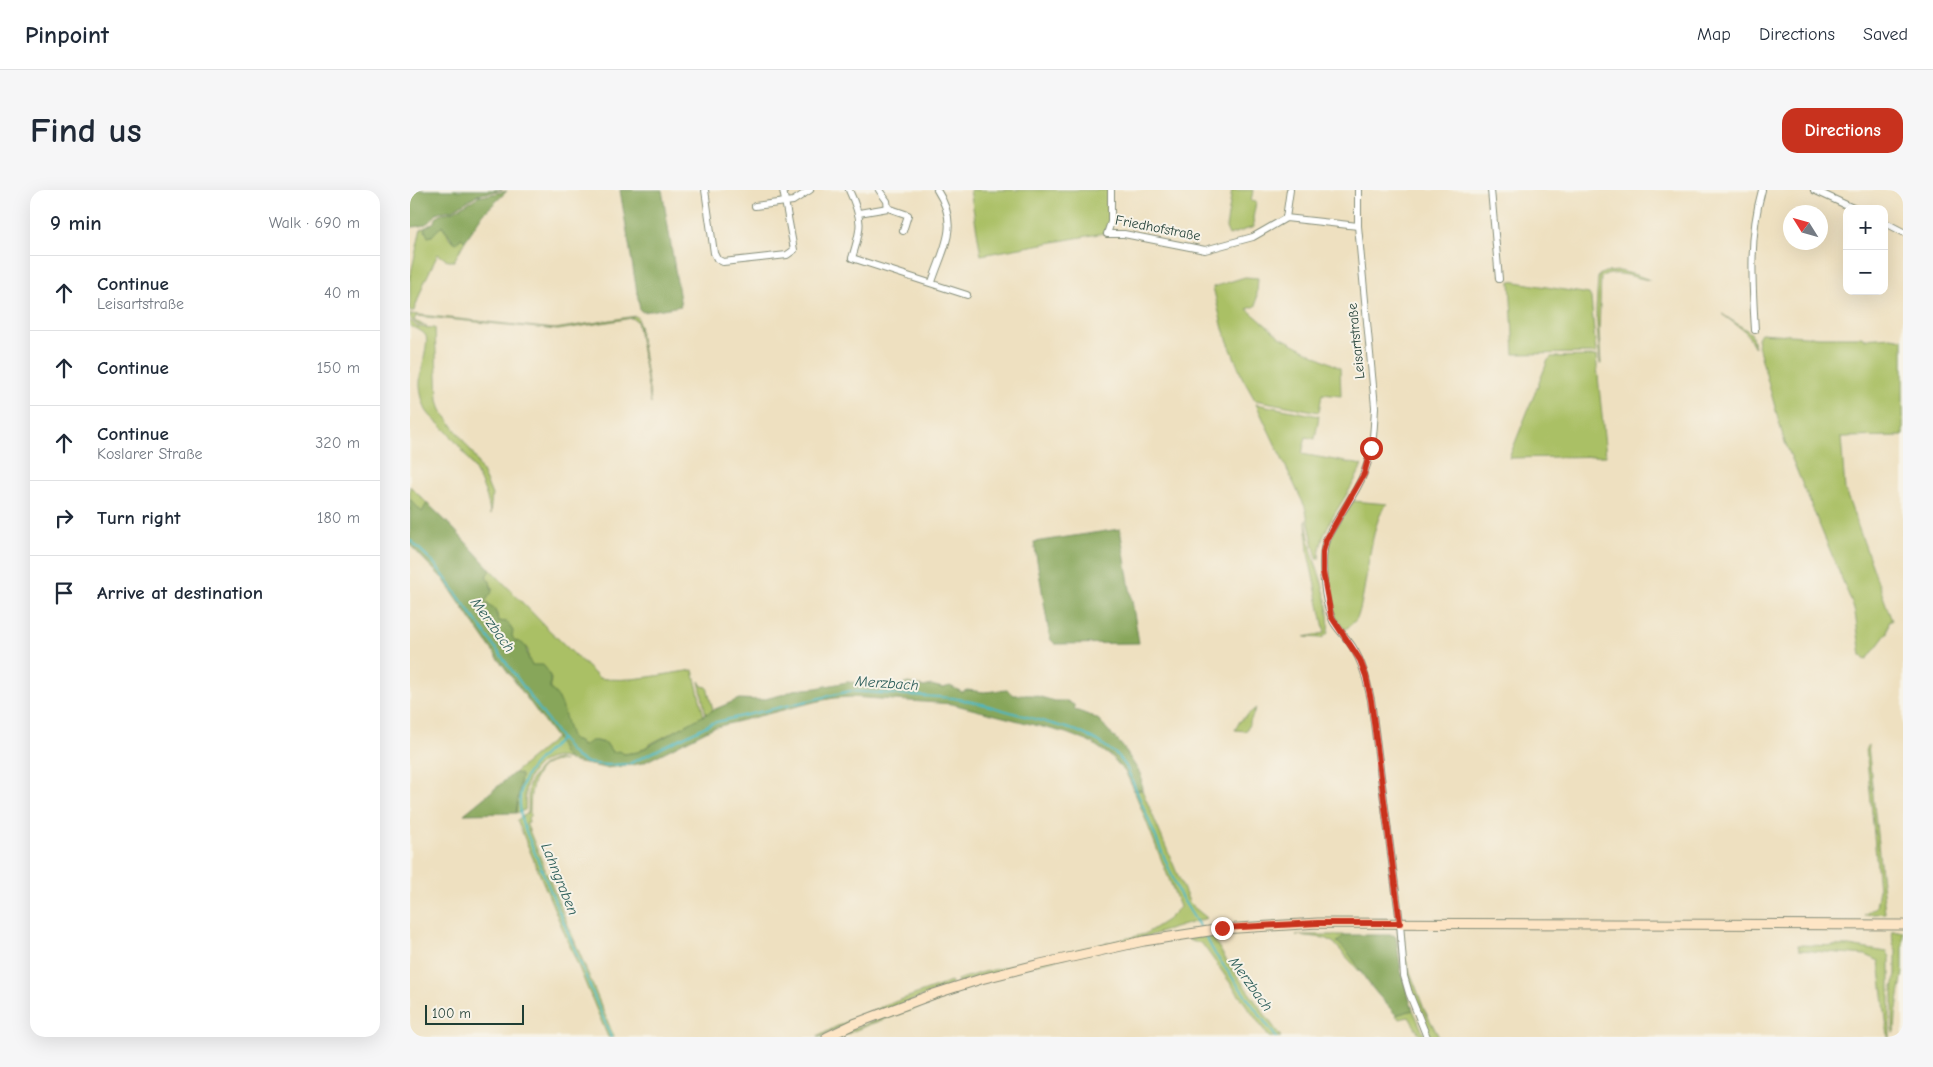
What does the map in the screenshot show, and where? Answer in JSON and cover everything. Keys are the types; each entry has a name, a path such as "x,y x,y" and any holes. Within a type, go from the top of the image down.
{"main road":[{"path":"827,1037 863,1020 981,979 1144,941 1210,930 1277,924 1400,923 1903,925"}],"street":[{"path":"705,190 714,253 717,259 723,262 787,255 794,250 783,190"},
{"path":"755,206 793,201 810,190"},
{"path":"849,190 859,213 860,233 852,258 932,282 967,295"},
{"path":"879,190 887,201 888,208"},
{"path":"932,282 951,229 948,208 937,190"},
{"name":"Friedhofstraße","path":"1111,190 1111,222 1107,234 1124,234 1205,250 1254,237 1286,218"},
{"path":"1290,190 1286,218 1358,226"},
{"name":"Leisartstraße","path":"1358,190 1358,226 1375,408 1369,460 1357,486 1331,530 1323,552 1323,572 1333,620 1354,650 1366,676 1371,700 1400,923"},
{"path":"1492,190 1499,279"},
{"path":"1754,330 1751,280 1753,231 1762,190"},
{"path":"1814,190 1846,205"},
{"path":"859,213 888,208 908,215 903,231"},
{"path":"1888,224 1903,232"},
{"path":"1400,923 1404,976 1427,1037"}],"green space":[{"path":"410,190 502,190 477,195 453,210 438,212 426,224 410,227"},
{"path":"620,190 662,190 681,306 643,312 640,310"},
{"path":"970,190 1109,190 1110,223 1104,233 981,255"},
{"path":"1232,190 1253,190 1251,201 1256,202 1253,218 1254,227 1229,235 1226,228"},
{"path":"507,191 483,214 465,241 461,238 457,243 454,242 442,225 432,236 428,237 424,228 433,223 439,214 454,211 478,197"},
{"path":"442,225 450,239 461,238 465,241 454,261 448,261 438,254 423,285 414,311 410,311 410,277 421,229 424,228 426,233 439,229"},
{"path":"1620,271 1650,280 1620,274 1601,277 1600,364 1596,311 1598,278 1599,275 1605,272"},
{"path":"1245,277 1258,278 1256,306 1247,309 1280,337 1340,368 1341,396 1322,394 1319,412 1255,400 1242,377 1223,329 1213,287"},
{"path":"1510,281 1589,294 1591,298 1596,353 1514,354"},
{"path":"410,314 555,329 636,316 638,318 651,404 637,321 632,318 558,330 416,316 414,321 427,326 417,325 411,319"},
{"path":"1722,314 1751,333 1755,348 1746,332"},
{"path":"410,320 417,327 435,328 438,400 441,410 474,455 484,476 492,495 490,515 485,492 475,470 454,439 431,417 425,408 420,386 427,340 421,331 410,326"},
{"path":"1761,333 1819,337 1863,337 1864,339 1891,337 1903,339 1903,436 1841,437 1845,490 1892,621 1889,621 1887,633 1865,660 1861,655 1852,603 1784,440 1759,349 1757,338"},
{"path":"1596,356 1606,456 1509,458 1548,360 1551,357"},
{"path":"1256,404 1319,416 1315,439 1306,437 1302,454 1362,465 1324,534 1319,559 1317,559 1305,507"},
{"path":"410,486 427,503 422,513 410,499"},
{"path":"410,499 422,512 427,503 491,570 486,578 490,581 492,592 485,602 495,609 498,621 507,622 513,631 512,636 515,641 520,642 525,647 532,665 543,665 548,671 550,689 555,693 562,705 570,734 573,740 579,742 582,746 595,741 606,743 612,752 620,751 624,754 638,752 713,710 739,699 761,700 793,690 847,682 898,686 908,683 924,687 931,685 943,688 950,686 962,692 967,690 984,692 1007,690 1014,695 1033,695 1055,701 1067,701 1074,705 1075,710 1099,720 1123,747 1141,775 1142,790 1134,790 1126,773 1112,757 1092,743 1066,733 952,704 852,697 818,701 712,728 643,763 606,768 574,762 563,753 556,738 444,580 410,545"},
{"path":"1353,501 1387,504 1381,512 1373,540 1358,616 1345,630 1334,614 1326,566 1332,535"},
{"path":"1306,520 1311,549 1327,605 1328,633 1322,638 1305,637 1325,633 1308,553"},
{"path":"1120,529 1139,643 1055,644 1050,639 1034,542"},
{"path":"491,570 599,678 634,679 693,670 704,716 638,752 624,754 612,752 606,743 596,741 582,746 579,742 573,740 568,732 564,715 550,689 551,678 532,665 529,661 528,650 524,645 515,641 498,621 497,613 485,601 493,588 486,578"},
{"path":"699,681 702,686 707,687 713,710 706,715"},
{"path":"1256,708 1246,731 1235,730 1240,721"},
{"path":"556,738 568,759 561,757 548,759 536,767 526,786 525,810 516,813 521,776 514,773"},
{"path":"1868,745 1885,913 1864,915 1876,907 1879,889 1866,748"},
{"path":"558,759 565,761 545,765"},
{"path":"545,765 539,771 532,788 529,822 526,823 614,1037 608,1037 517,820 528,813 528,788 540,768"},
{"path":"514,773 521,776 516,813 464,814"},
{"path":"1134,790 1142,790 1190,904 1207,918 1139,939 958,983 957,980 980,973 1145,934 1167,920 1180,907"},
{"path":"1892,931 1903,931 1903,971 1895,1032 1893,1032 1893,988 1896,974 1896,950"},
{"path":"1296,935 1345,935 1338,942 1357,964 1361,973 1334,943 1325,938"},
{"path":"1345,935 1394,935 1396,937 1401,971 1413,1010 1396,1015 1369,983 1351,956 1337,942"},
{"path":"1212,936 1228,963 1281,1037 1269,1037 1203,945 1190,941 1188,938"},
{"path":"1798,945 1849,946 1887,952 1890,957 1890,1037 1888,1037 1879,961 1866,955 1799,950"},
{"path":"1406,961 1424,1009 1439,1037 1430,1037 1409,986 1404,962"},
{"path":"951,982 952,985 817,1037 866,1013"},
{"path":"952,992 955,994 840,1037 834,1037 902,1009"},
{"path":"1413,1010 1425,1037 1421,1037 1409,1017 1399,1019 1396,1015"}],"waterway":[{"name":"Merzbach","path":"410,540 441,572 569,750 576,757 587,763 607,765 629,764 712,723 850,691 953,698 982,704 1077,731 1098,741 1117,755 1126,766 1180,895 1201,929"},
{"name":"Lahngraben","path":"561,739 541,757 527,774 520,794 522,822 611,1037"},
{"name":"Merzbach","path":"1205,935 1215,954 1276,1037"}],"route":[{"path":"1222,928 1277,924 1400,923 1371,700 1366,676 1360,660 1331,616 1322,559 1326,540 1364,474 1371,448"}]}
